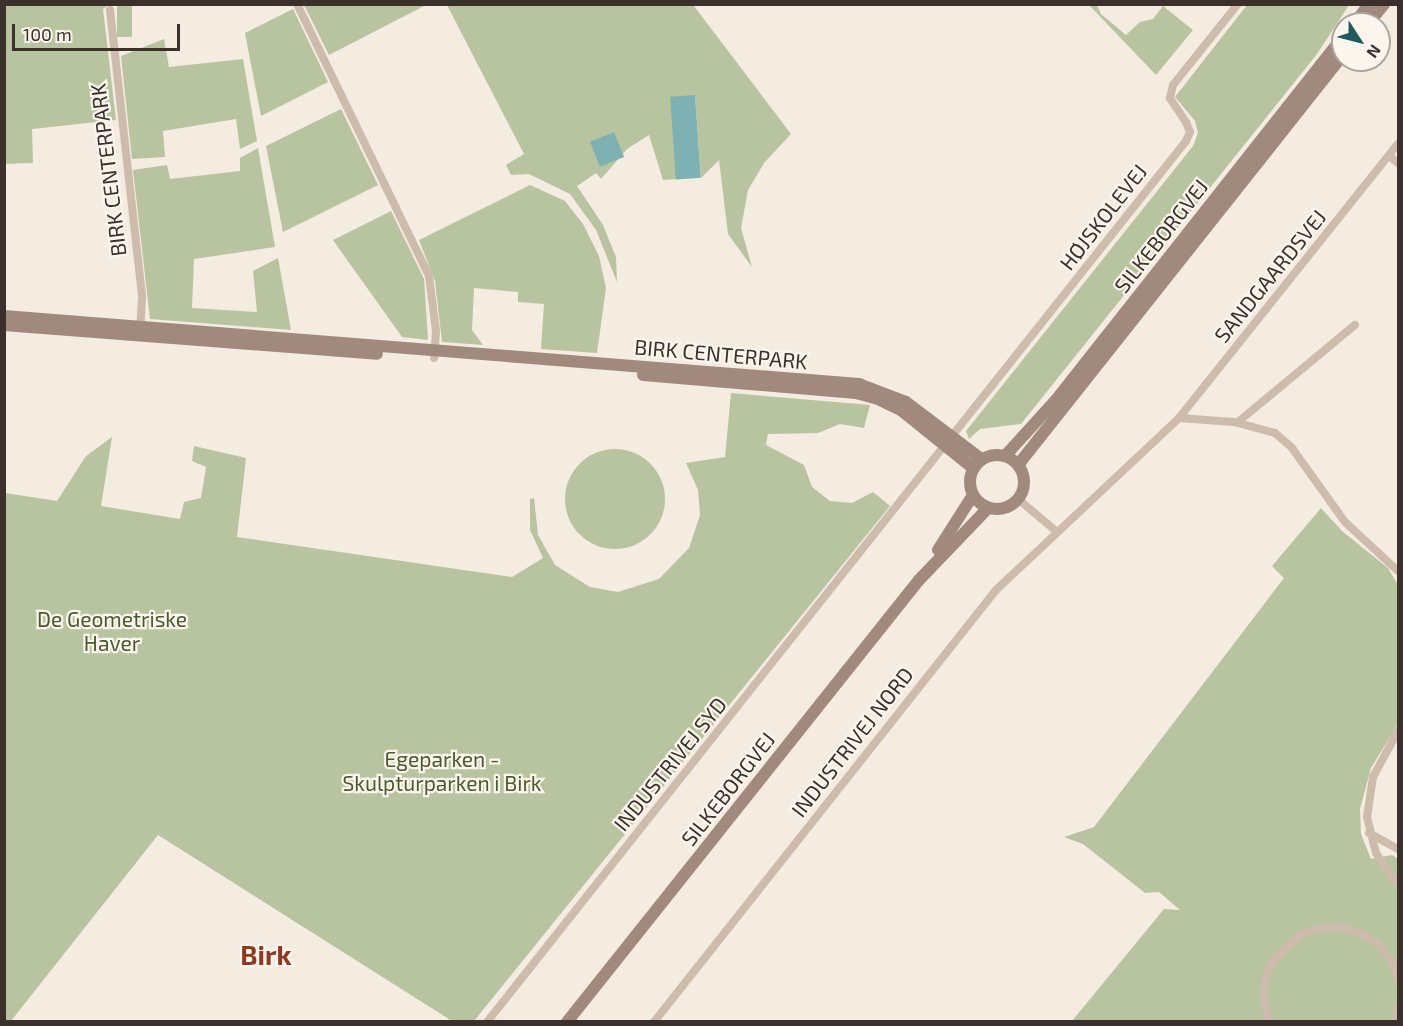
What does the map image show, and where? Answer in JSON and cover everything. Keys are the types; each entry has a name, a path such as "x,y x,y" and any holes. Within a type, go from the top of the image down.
{"main road":[{"name":"SILKEBORGVEJ","path":"1005,456 1056,400 1331,52"},
{"name":"SILKEBORGVEJ","path":"1018,465 1331,71"},
{"name":"BIRK CENTERPARK","path":"4,316 140,331 601,368 855,393 901,410 949,441 977,464"},
{"name":"BIRK CENTERPARK","path":"4,325 140,331"},
{"path":"1005,456 1018,465 1024,481 1018,499 1006,508 988,508 973,495 969,484 977,464 1005,456"},
{"name":"SILKEBORGVEJ","path":"919,580 973,495"},
{"name":"SILKEBORGVEJ","path":"567,1022 919,580 988,508"}],"street":[{"path":"297,4 429,276 435,354"},
{"name":"HØJSKOLEVEJ","path":"949,441 1186,141 1190,132 1170,98 1173,85 1238,4"},
{"name":"BIRK CENTERPARK","path":"110,10 142,296 140,331"},
{"name":"SANDGAARDSVEJ","path":"1056,531 1179,418 1398,144"},
{"path":"1389,156 1398,163"},
{"path":"1238,423 1355,325"},
{"path":"1179,418 1238,423 1275,433 1292,448 1345,522 1398,571"},
{"name":"INDUSTRIVEJ SYD","path":"487,1022 949,441"},
{"path":"1018,499 1056,531"},
{"name":"INDUSTRIVEJ NORD","path":"654,1022 996,590 1056,531"},
{"path":"1398,731 1373,777 1367,798 1369,833 1376,853 1398,886"},
{"path":"1369,833 1398,849"},
{"path":"1269,1022 1264,1001 1265,981 1272,962 1285,946 1321,928 1361,933 1378,944 1391,960 1398,980"},
{"path":"1395,1022 1398,1007"}],"green space":[{"path":"676,4 694,6 791,134 764,163 748,190 741,228 752,267 728,234 719,160 701,178 695,96 671,97 677,179 663,180 649,135 627,149 601,179 596,173 577,186 603,225 616,257 617,282 596,230 570,194 529,174 511,175 506,165 524,154 447,5"},
{"path":"4,5 109,5 103,9 116,120 32,129 33,163 5,164"},
{"path":"117,5 132,5 132,37 117,37"},
{"path":"304,5 426,5 329,55"},
{"path":"1089,5 1097,5 1101,14 1126,35 1140,22 1153,19 1163,6 1193,30 1156,75"},
{"path":"1247,5 1349,5 1344,12 1331,12 1331,33 1317,54 1021,424 980,429 969,439 966,431 1193,146 1198,133 1195,121 1175,97"},
{"path":"293,9 328,82 261,116 245,33"},
{"path":"164,39 169,67 243,59 257,141 240,149 236,119 163,131 165,157 132,159 121,56"},
{"path":"341,109 378,185 283,232 266,146"},
{"path":"258,148 275,247 194,259 192,308 257,312 253,271 278,258 291,330 150,319 133,170 167,165 170,179 240,171 240,158"},
{"path":"530,185 565,201 583,224 599,256 606,288 597,353 541,349 544,304 518,302 518,292 474,288 472,330 483,345 442,342 435,281 419,240"},
{"path":"391,211 424,279 428,340 402,337 333,240"},
{"path":"731,393 870,405 864,428 840,424 818,433 768,434 766,445 804,465 812,487 830,501 852,503 873,492 890,506 474,1021 452,1021 158,835 11,1021 5,1021 5,493 57,501 86,456 112,437 101,506 180,519 184,502 201,498 206,467 192,461 194,446 246,458 237,537 512,577 543,558 530,530 530,499 534,498 538,535 555,565 590,587 618,592 659,579 689,548 700,515 698,490 686,463 725,457"},
{"path":"615,449 643,457 657,471 665,499 657,527 643,541 615,549 587,541 573,527 565,499 573,471 587,457"},
{"path":"1321,508 1342,531 1388,568 1398,585 1398,724 1371,768 1360,809 1361,834 1371,859 1392,855 1398,859 1398,1021 1072,1021 1164,909 1180,910 1159,892 1145,893 1083,844 1064,837 1094,827 1284,578 1272,566"}],"water":[{"path":"695,95 701,178 676,180 670,97"},
{"path":"614,132 624,157 600,167 590,142"}],"district":[{"name":"Birk","path":"266,955"}],"park label":[{"name":"De Geometriske Haver","path":"112,631"},
{"name":"Egeparken - Skulpturparken i Birk","path":"442,771"}]}
